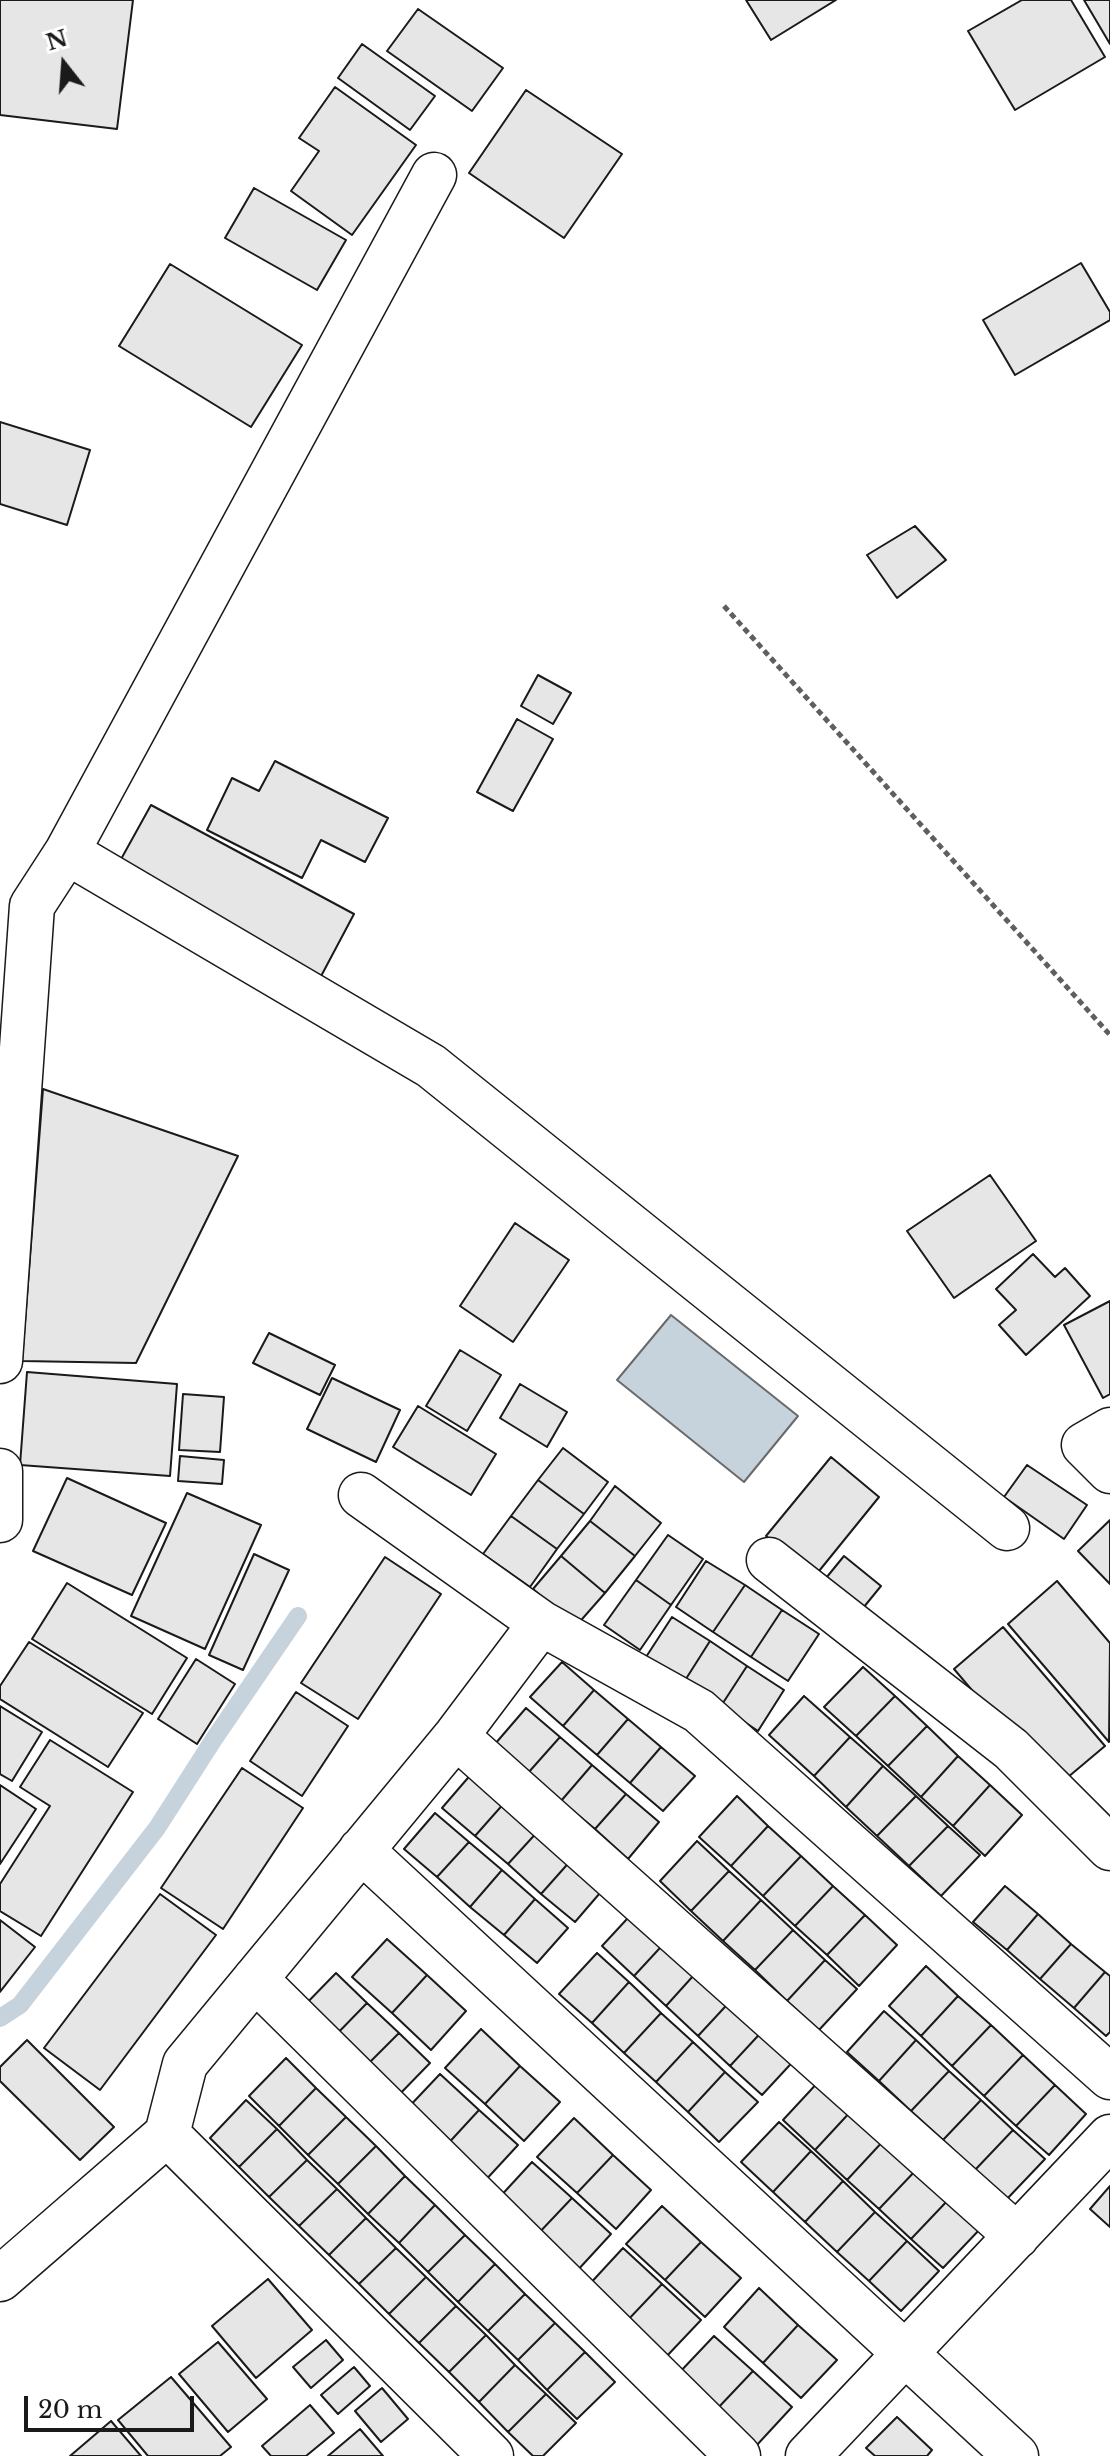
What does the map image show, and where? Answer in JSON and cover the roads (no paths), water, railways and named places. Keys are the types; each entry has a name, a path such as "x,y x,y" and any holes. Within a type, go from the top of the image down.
{"street":[{"path":"0,1361 16,901 67,852 434,175"},
{"path":"67,852 431,1066 1007,1528"},
{"path":"1110,1430 1084,1445 1110,1471"},
{"path":"0,1471 0,1520"},
{"path":"361,1495 541,1623 699,1711 1110,2077"},
{"path":"769,1560 1011,1749 1110,1848"},
{"path":"0,2279 167,2134 185,2064 456,1736 541,1623"},
{"path":"456,1736 1017,2236"},
{"path":"361,1850 1016,2456"},
{"path":"255,1979 738,2456"},
{"path":"167,2134 491,2456"},
{"path":"808,2456 1110,2137"}],"waterway":[{"path":"0,2018 20,2005 157,1828 298,1616"}]}
